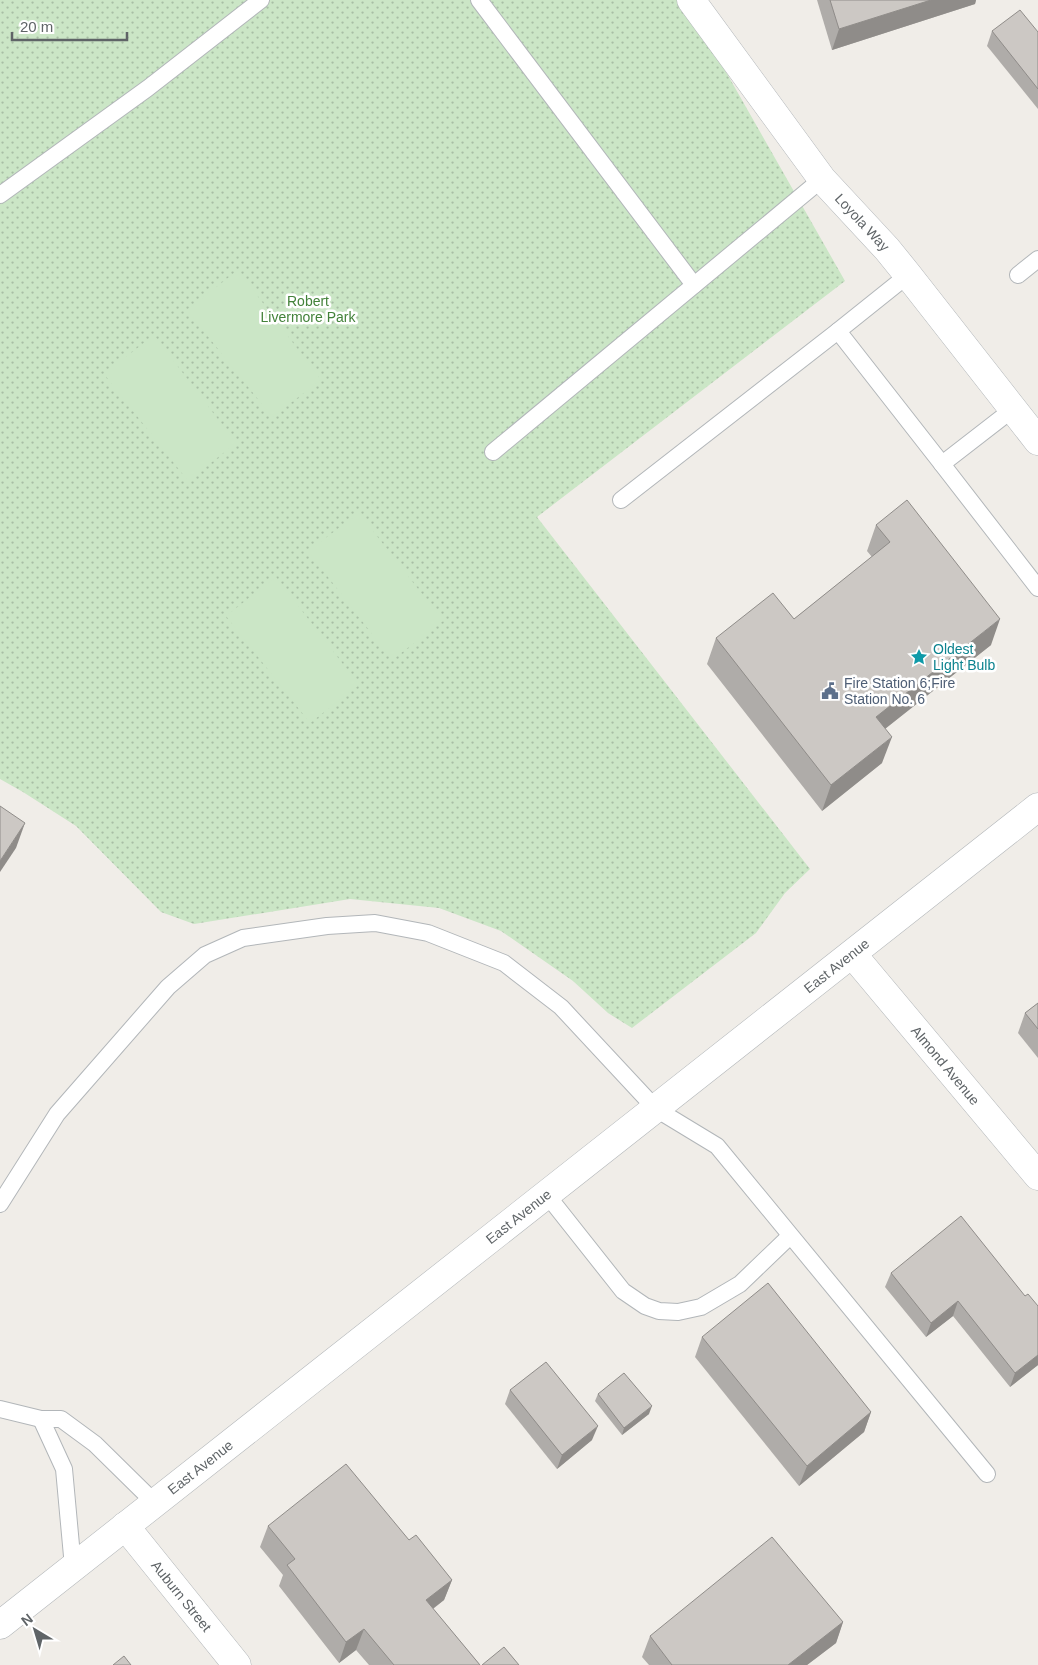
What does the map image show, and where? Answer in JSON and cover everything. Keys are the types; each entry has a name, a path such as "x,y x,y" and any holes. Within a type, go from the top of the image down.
{"main road":[{"name":"Loyola Way","path":"691,0 822,179 887,249 1038,440"},
{"name":"East Avenue","path":"0,1625 1038,808"},
{"name":"Almond Avenue","path":"853,955 1038,1176"},
{"name":"Auburn Street","path":"125,1526 237,1665"}],"lane":[{"path":"0,195 148,88 261,0"},
{"path":"479,0 694,285"},
{"path":"493,452 822,179"},
{"path":"1018,275 1038,259"},
{"path":"621,500 908,275"},
{"path":"838,331 1038,588"},
{"path":"942,464 1013,409"},
{"path":"0,1204 56,1114 168,987 205,955 243,938 326,926 375,923 428,933 504,964 561,1007 656,1109 717,1146 987,1474"},
{"path":"547,1195 623,1291 645,1306 660,1311 678,1312 701,1307 740,1284 790,1236"},
{"path":"0,1408 41,1419 61,1419 94,1444 155,1503"},
{"path":"41,1419 64,1469 73,1568"}],"green space":[{"name":"Robert Livermore Park","path":"0,0 685,0 845,281 537,517 810,869 785,893 756,933 632,1028 608,1013 573,981 501,931 439,908 350,899 194,924 161,912 76,826 0,779"},
{"path":"238,270 321,380 272,417 187,310"},
{"path":"154,335 236,443 188,481 104,374"},
{"path":"359,513 443,621 392,660 308,551"},
{"path":"276,577 359,685 310,723 226,616"}],"building":[{"path":"830,0 931,0 839,29"},
{"path":"1020,10 1038,32 1038,89 992,31"},
{"name":"Fire Station 6;Fire Station No. 6","path":"907,500 1000,619 876,717 892,737 831,785 716,638 773,593 794,619 890,542 876,525"},
{"path":"0,806 25,823 0,861"},
{"path":"1038,1003 1038,1029 1025,1013"},
{"path":"961,1216 1025,1296 1028,1294 1038,1306 1038,1355 1015,1373 958,1301 931,1323 891,1273"},
{"path":"768,1283 871,1412 807,1466 702,1337"},
{"path":"546,1362 598,1426 562,1455 510,1390"},
{"path":"624,1373 652,1406 624,1428 598,1394"},
{"path":"346,1464 409,1540 416,1535 452,1580 426,1600 480,1665 394,1665 364,1629 346,1642 287,1565 295,1559 268,1526"},
{"path":"772,1537 843,1622 788,1665 672,1665 650,1636"},
{"path":"504,1647 519,1665 482,1665"},
{"path":"124,1656 131,1665 113,1665"}],"place":[{"name":"Oldest Light Bulb","path":"919,657"},
{"name":"Fire Station 6;Fire Station No. 6","path":"830,691"}]}
